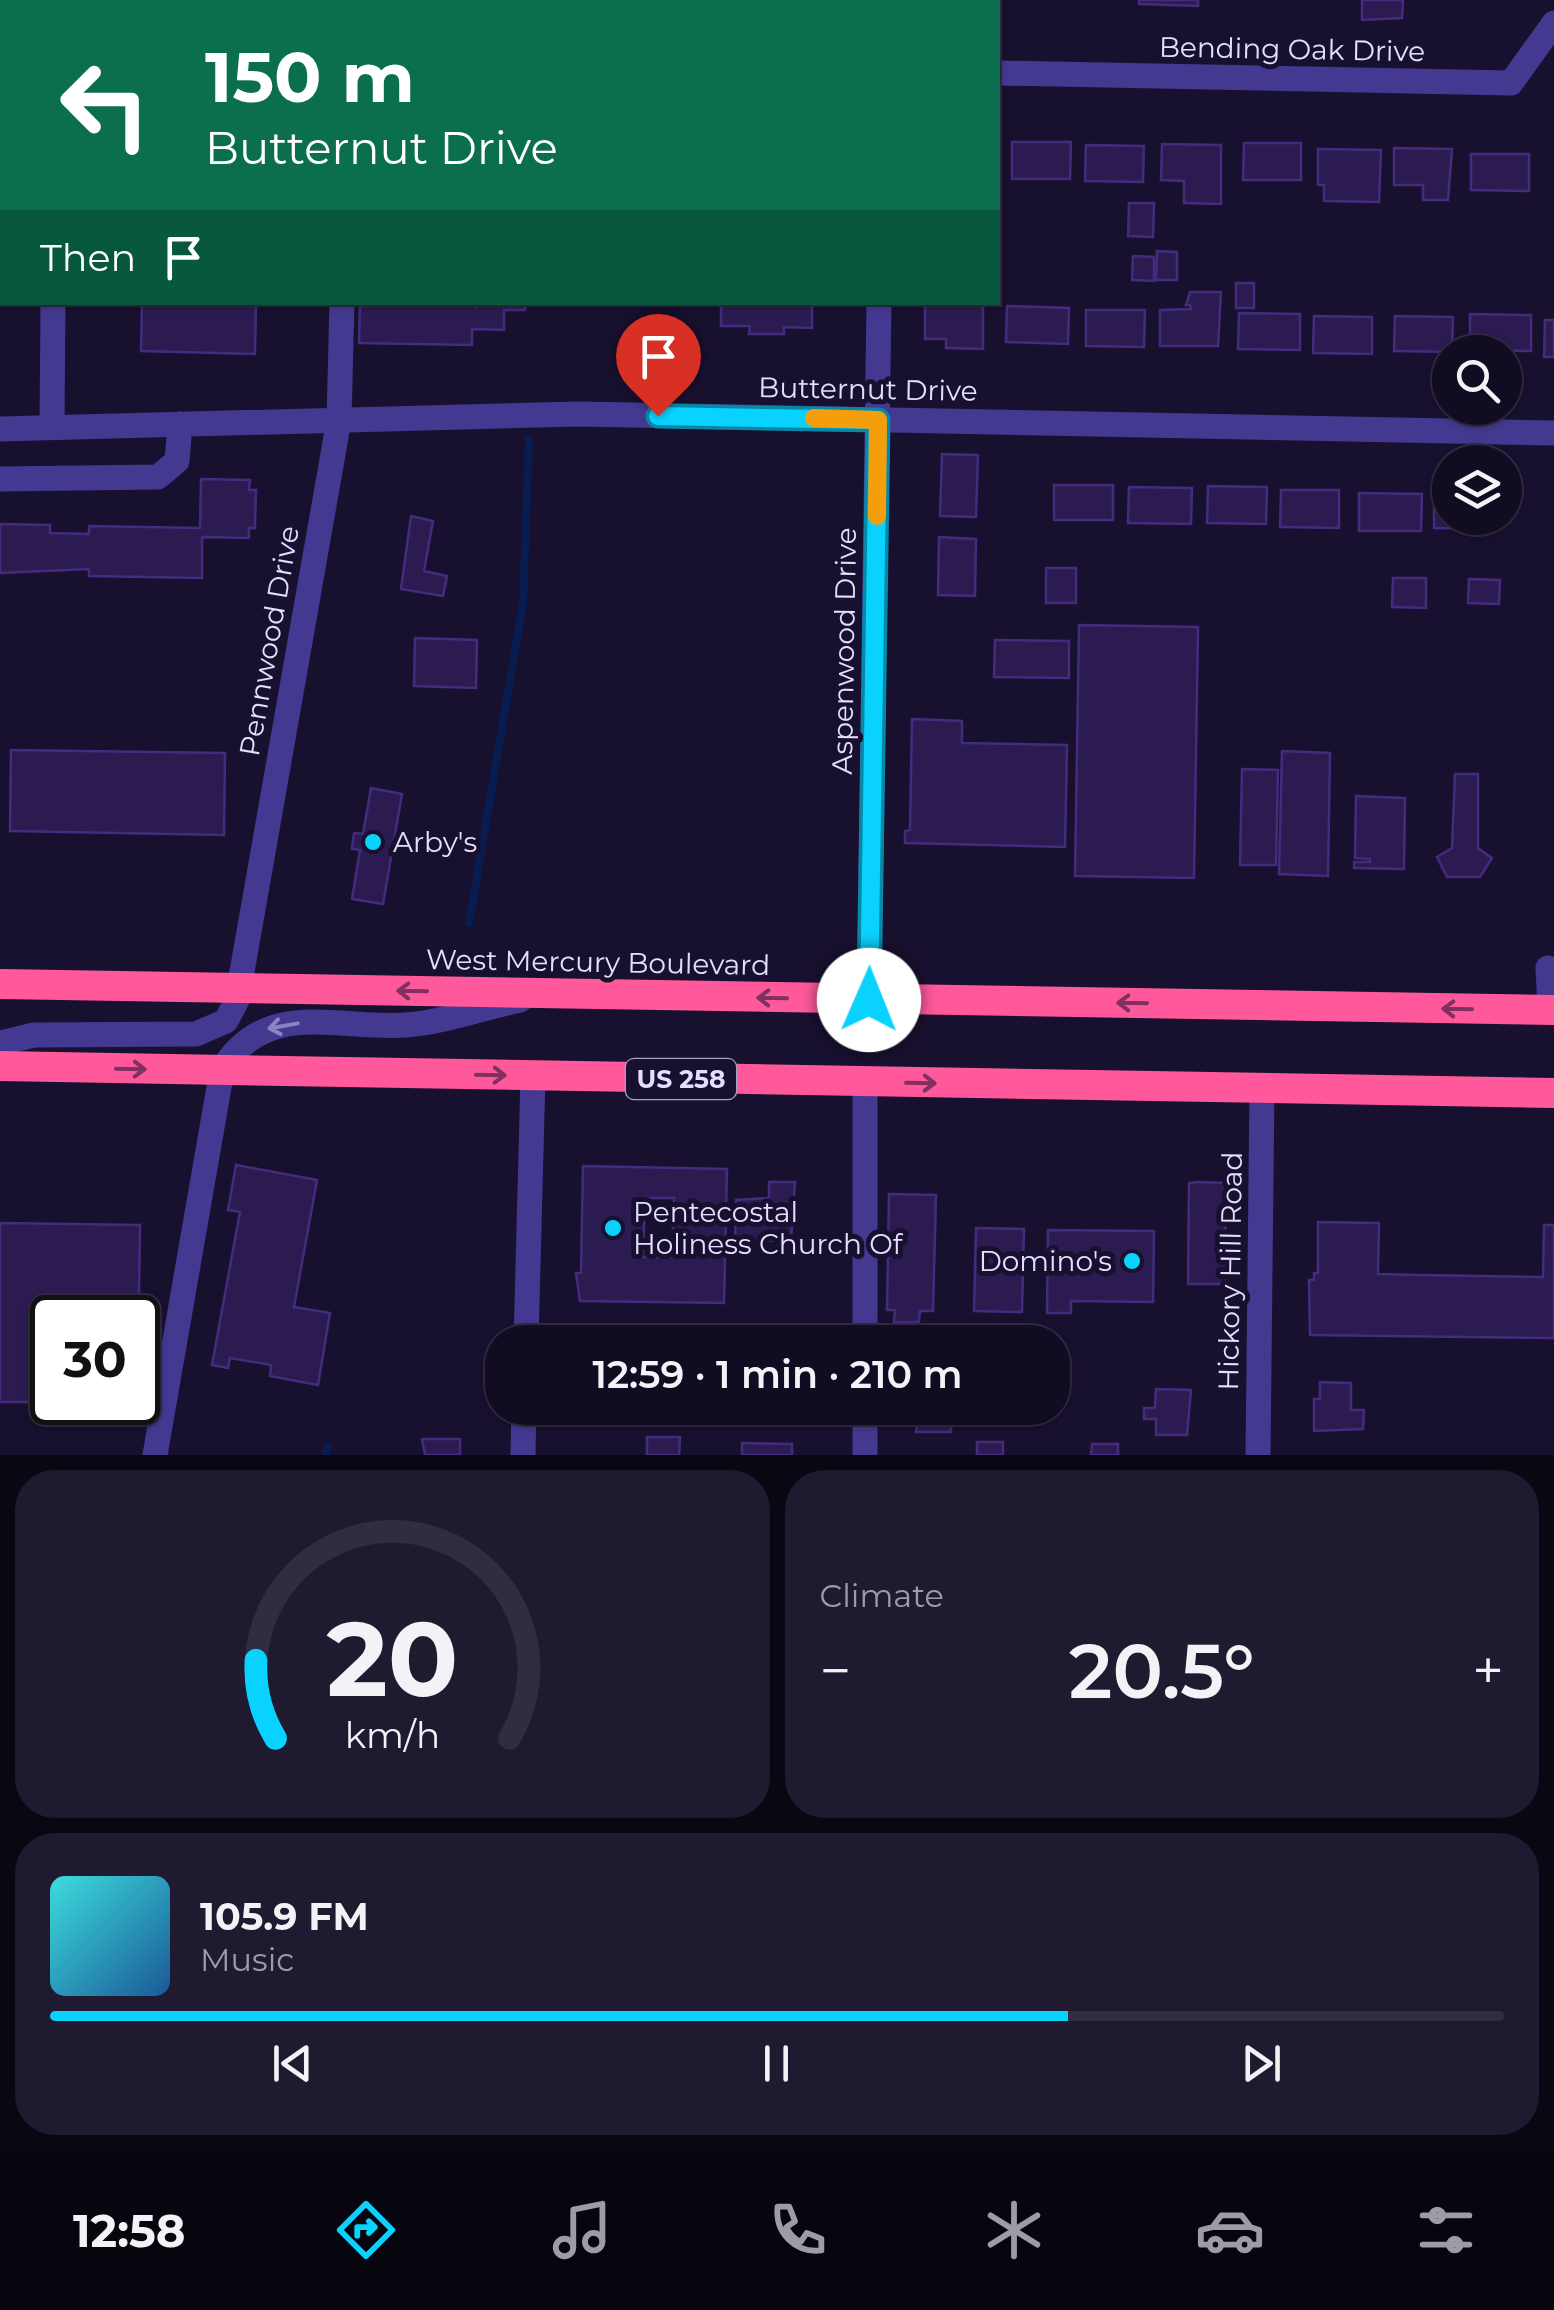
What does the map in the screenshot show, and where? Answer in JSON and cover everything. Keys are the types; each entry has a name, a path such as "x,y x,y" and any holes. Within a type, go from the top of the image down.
{"highway":[{"name":"West Mercury Boulevard","path":"0,984 1552,1010"},
{"name":"US 258","path":"0,1066 1554,1093"}],"street":[{"name":"Bending Oak Drive","path":"1000,73 1511,83 1554,23"},
{"path":"52,426 53,305"},
{"name":"Pennwood Drive","path":"241,988 339,420 342,305"},
{"name":"Aspenwood Drive","path":"869,1000 879,305"},
{"name":"Butternut Drive","path":"0,429 578,414 1554,432"},
{"path":"0,479 158,477 177,461 180,424"},
{"path":"1548,968 1552,1010"},
{"path":"0,1044 34,1035 196,1034 226,1021 241,988"},
{"path":"155,1455 222,1070 240,1045 278,1025 408,1025 552,993"},
{"path":"526,1325 533,1076"},
{"path":"864,1082 865,1325"},
{"name":"Hickory Hill Road","path":"1258,1455 1262,1088"},
{"path":"523,1455 524,1425"},
{"path":"865,1425 865,1455"}],"building":[{"path":"1139,0 1198,0 1198,6 1139,4"},
{"path":"1362,0 1403,0 1402,18 1362,20"},
{"path":"1012,142 1071,142 1070,179 1012,179"},
{"path":"1244,143 1301,143 1301,180 1243,180"},
{"path":"1162,144 1221,145 1221,204 1184,203 1184,181 1161,180"},
{"path":"1086,145 1144,146 1143,182 1085,181"},
{"path":"1394,148 1452,149 1448,200 1423,200 1423,185 1394,185"},
{"path":"1318,149 1381,150 1379,202 1324,201 1324,185 1318,185"},
{"path":"1471,154 1529,154 1529,191 1471,190"},
{"path":"1129,203 1154,203 1153,237 1128,236"},
{"path":"1157,251 1177,252 1177,280 1156,280"},
{"path":"1133,256 1154,257 1154,281 1132,280"},
{"path":"1236,283 1254,283 1254,308 1236,308"},
{"path":"1190,292 1221,292 1218,346 1160,346 1160,310 1191,309 1186,305"},
{"path":"142,305 256,305 255,354 141,351"},
{"path":"360,305 526,305 525,310 504,310 504,330 472,329 472,345 359,343"},
{"path":"721,305 812,305 812,328 784,327 784,334 749,334 750,326 721,326"},
{"path":"925,305 983,305 983,349 946,348 946,339 925,339"},
{"path":"1007,306 1069,308 1068,344 1006,342"},
{"path":"1086,310 1145,310 1144,347 1086,346"},
{"path":"1239,313 1300,314 1300,350 1238,349"},
{"path":"1470,314 1531,315 1531,351 1522,351 1522,335 1470,335"},
{"path":"1314,316 1372,317 1372,354 1313,353"},
{"path":"1395,316 1453,317 1452,335 1432,335 1432,352 1394,351"},
{"path":"1545,320 1554,320 1554,357 1544,357"},
{"path":"942,454 978,455 976,517 940,516"},
{"path":"201,479 250,480 249,490 256,490 255,528 249,528 249,538 202,537 202,578 89,576 89,569 0,573 0,524 50,525 50,533 89,534 89,526 200,528"},
{"path":"1054,485 1113,485 1113,520 1054,520"},
{"path":"1208,486 1267,487 1266,524 1207,523"},
{"path":"1129,487 1192,488 1191,524 1128,523"},
{"path":"1281,490 1339,490 1339,528 1280,527"},
{"path":"1359,493 1422,494 1421,531 1359,531"},
{"path":"411,516 433,521 424,571 447,576 443,596 401,589"},
{"path":"939,537 976,539 975,596 938,595"},
{"path":"1046,568 1076,568 1076,603 1046,603"},
{"path":"1393,578 1426,578 1426,608 1392,607"},
{"path":"1469,579 1500,580 1499,604 1468,603"},
{"path":"1079,625 1198,627 1194,878 1075,876"},
{"path":"415,638 477,640 476,688 414,686"},
{"path":"995,640 1069,641 1069,678 994,677"},
{"path":"912,719 962,721 962,743 1067,745 1065,847 905,843 905,831 910,830"},
{"path":"11,750 225,753 224,835 10,831"},
{"path":"1282,751 1330,753 1328,876 1279,874"},
{"path":"1242,769 1278,770 1276,865 1240,865"},
{"path":"1455,774 1478,774 1478,848 1492,858 1480,877 1447,877 1437,857 1452,848"},
{"name":"Arby's","path":"371,788 402,794 383,904 352,899 360,850 352,849 354,833 363,834"},
{"path":"1356,796 1405,798 1404,869 1354,868 1354,862 1370,862 1355,858"},
{"path":"236,1165 317,1180 294,1307 330,1313 318,1385 270,1376 271,1365 230,1358 228,1368 212,1365 240,1212 228,1210"},
{"name":"Pentecostal Holiness Church Of","path":"583,1166 727,1169 724,1303 580,1301 576,1273 581,1273","holes":["645,1198 674,1198 672,1257 643,1257"]},
{"path":"769,1182 795,1182 791,1241 735,1240 736,1200 769,1198"},
{"path":"1189,1183 1226,1183 1225,1284 1188,1284"},
{"path":"889,1194 936,1195 933,1311 920,1311 919,1322 894,1322 895,1310 887,1310"},
{"path":"1318,1222 1379,1223 1378,1274 1543,1277 1544,1225 1554,1225 1554,1338 1310,1335 1309,1280 1314,1280 1314,1273 1318,1273"},
{"path":"0,1223 140,1225 139,1295 30,1295 30,1402 0,1402"},
{"path":"976,1228 1024,1229 1022,1312 974,1311"},
{"path":"1048,1230 1154,1231 1153,1302 1071,1301 1071,1313 1047,1313"},
{"path":"1320,1382 1351,1383 1351,1410 1364,1410 1363,1429 1314,1431 1314,1399 1320,1399"},
{"path":"1156,1389 1191,1390 1187,1435 1156,1435 1156,1419 1144,1419 1144,1408 1155,1408"},
{"path":"917,1425 951,1425 951,1432 916,1432"},
{"path":"647,1437 680,1437 679,1455 647,1455"},
{"path":"422,1439 460,1439 460,1455 425,1455"},
{"path":"977,1442 1003,1442 1003,1455 977,1455"},
{"path":"742,1443 792,1444 792,1455 742,1455"},
{"path":"1092,1444 1118,1444 1118,1455 1091,1455"}],"waterway":[{"path":"469,923 523,603 529,439"},
{"path":"326,1455 328,1446"}],"slow traffic":[{"path":"814,418 878,420 877,516"}],"place":[{"name":"Arby's","path":"373,842"},
{"name":"Pentecostal Holiness Church Of","path":"613,1228"},
{"name":"Domino's","path":"1132,1261"}],"route":[{"path":"658,416 878,420 869,1000"}]}
